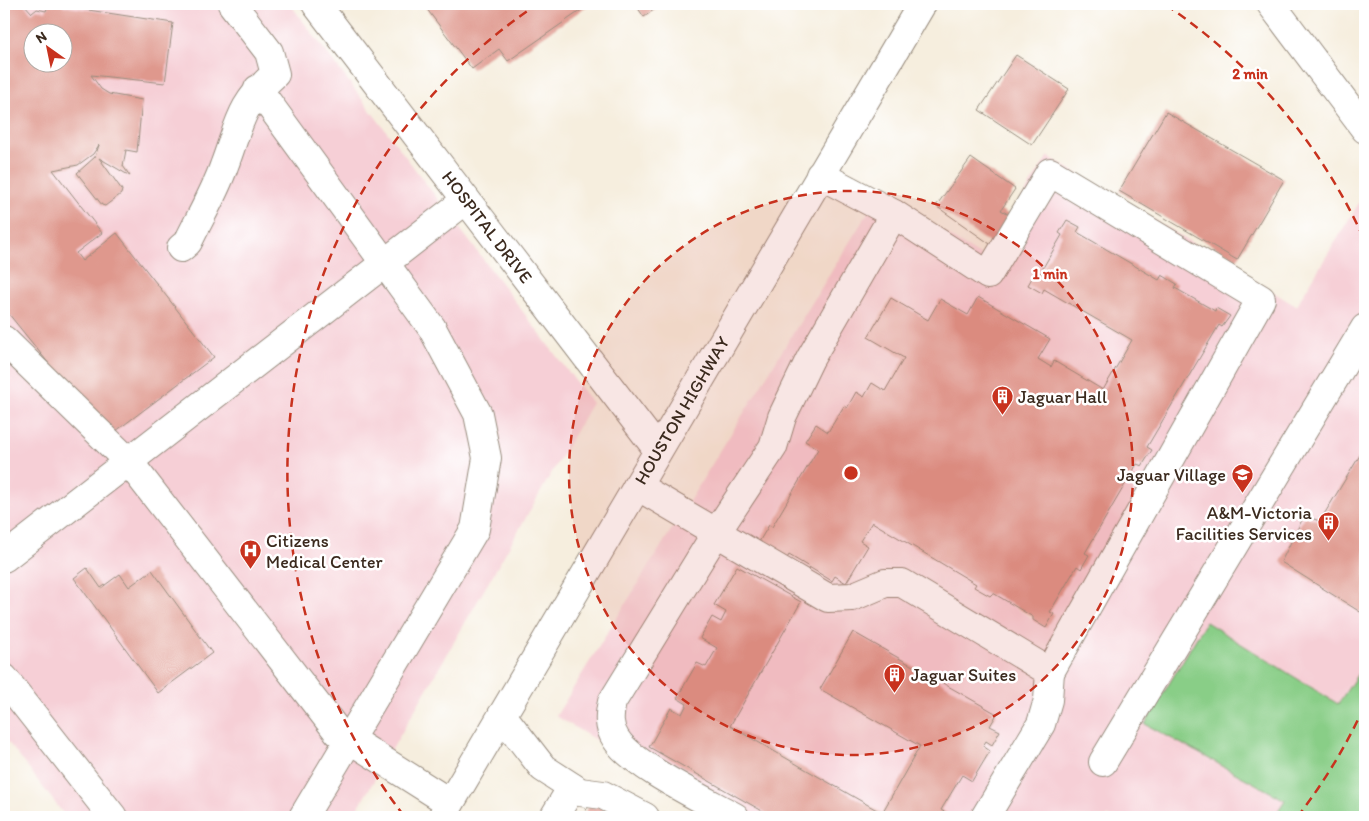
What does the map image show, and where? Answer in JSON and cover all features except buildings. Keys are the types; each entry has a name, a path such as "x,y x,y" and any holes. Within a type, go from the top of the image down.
{"main road":[{"path":"181,248 188,242 224,167 242,112 258,89 275,74 269,52 232,4"},
{"name":"HOSPITAL DRIVE","path":"316,4 658,450"},
{"name":"HOUSTON HIGHWAY","path":"446,810 922,4"},
{"path":"1271,4 1365,128"},
{"path":"258,89 432,328 478,414 487,458 475,529 304,817"},
{"path":"820,175 894,214 988,275 1050,172 1261,299 1050,672 1048,700 1041,724 985,817"},
{"path":"4,558 466,200"},
{"path":"735,817 633,758 615,738 608,719 612,702 716,533 773,446 782,417 810,359 894,214"},
{"path":"1103,762 1365,328"},
{"path":"4,340 129,462 338,732 446,810"},
{"path":"637,486 828,598 852,597 885,584 902,583 1050,672"},
{"path":"4,678 113,817"},
{"path":"502,715 543,768 580,792 603,795 645,817"},
{"path":"554,817 572,787"}],"shaded area":[{"name":"Citizens Medical Center","path":"4,4 290,4 592,403 353,817 66,817 4,737"},
{"name":"Jaguar Village","path":"1048,156 1296,306 1365,193 1365,817 723,817 556,716 880,193 985,258","holes":["1059,233 1159,280 1163,275 1177,284 1175,288 1215,311 1217,308 1229,316 1223,327 1219,325 1147,447 1152,450 1143,466 1137,464 1085,553 1081,569 1077,566 1050,612 1054,614 1046,627 993,593 990,596 975,587 976,584 872,522 860,541 868,546 846,582 835,576 832,581 789,555 753,551 769,525 772,527 818,449 805,441 815,425 828,432 844,406 847,408 856,393 864,397 872,383 885,391 904,358 868,337 890,298 928,320 940,299 968,315 978,298 1038,359 1051,367 1054,362 1103,390 1132,340 1044,289 1042,292 1028,285 1036,271 1040,273 1062,235"]}],"green space":[{"path":"1206,622 1338,704 1365,663 1365,817 1274,817 1285,800 1145,724"}],"place":[{"name":"Jaguar Hall","path":"1002,416"},
{"name":"Jaguar Village","path":"1242,494"},
{"name":"A&M-Victoria Facilities Services","path":"1328,542"},
{"name":"Citizens Medical Center","path":"250,570"},
{"name":"Jaguar Suites","path":"895,694"}]}
